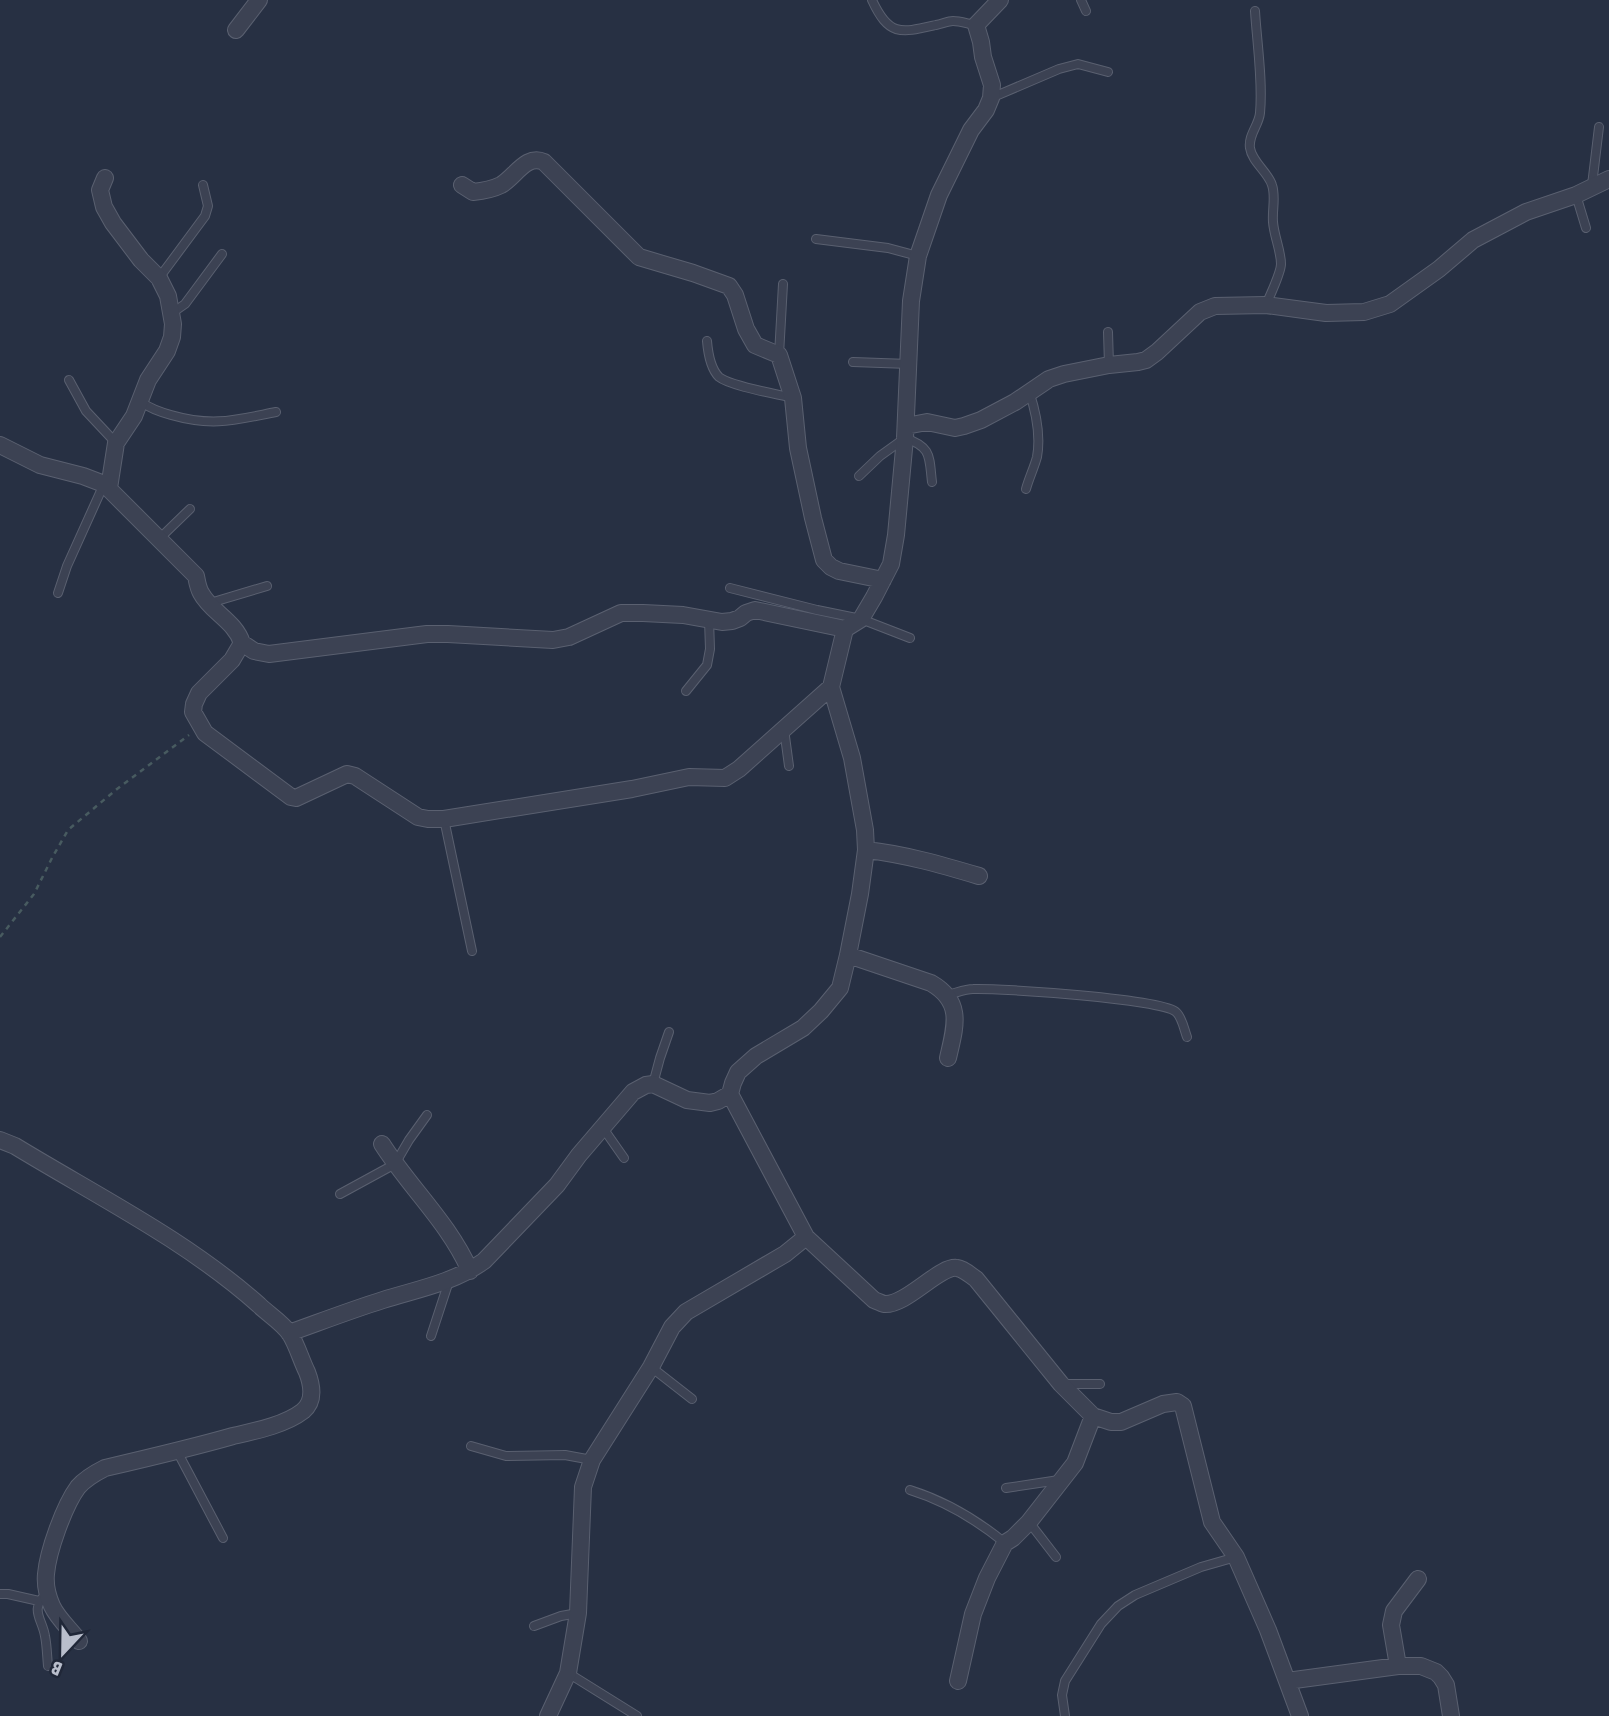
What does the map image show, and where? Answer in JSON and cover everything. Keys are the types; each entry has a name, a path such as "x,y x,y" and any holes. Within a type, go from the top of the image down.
{"street":[{"path":"236,30 259,0"},
{"path":"1000,0 976,25 992,85 991,98 986,110 971,130 939,195 918,256 911,301 905,432 891,564 860,619 845,629 831,687 852,758 866,850 860,894 840,988 803,1028 756,1056 738,1072 730,1094 806,1237 874,1300 884,1304 903,1298 948,1268 961,1269 976,1279 1061,1384 1093,1416 1121,1422 1163,1404 1172,1402 1183,1406 1212,1522 1236,1557 1268,1630 1300,1716"},
{"path":"462,185 474,192 488,190 501,185 530,161 537,159 544,162 639,257 729,286 755,345 779,355 793,398 798,448 824,560 839,571 883,580"},
{"path":"105,178 100,190 103,207 141,260 159,278 168,296 172,313 172,337 167,351 148,380 134,416 116,443 107,486"},
{"path":"905,432 927,422 955,428 964,426 1015,402 1049,379 1109,365 1146,360 1200,312 1215,306 1266,305 1326,313 1364,312 1390,304 1439,269 1473,240 1527,212 1576,195 1609,179"},
{"path":"0,445 40,465 83,476 107,486 195,576 200,591 209,603 236,630 242,643 254,651 269,654 427,634 553,640 569,637 621,613 683,615 722,622 732,621 755,610 845,629"},
{"path":"242,643 232,660 199,693 194,704 193,712 205,733 291,796 296,797 347,774 355,776 418,817 428,819 444,819 632,789 689,777 725,778 739,769 831,687"},
{"path":"866,850 979,876"},
{"path":"848,955 931,983 944,990 956,1016 948,1058"},
{"path":"289,1333 383,1300 449,1281 470,1271 484,1261 557,1185 579,1155 634,1092 646,1085 653,1084 687,1100 710,1103 730,1094"},
{"path":"0,1140 108,1200 188,1250 246,1294 289,1333 310,1379 310,1402 303,1411 264,1428 105,1468 79,1486 64,1511 50,1554 43,1597 79,1641"},
{"path":"382,1144 462,1252 470,1271"},
{"path":"548,1716 568,1673 578,1613 583,1487 592,1461 651,1367 672,1327 686,1312 785,1254 806,1237"},
{"path":"958,1681 973,1614 987,1578 1005,1543 1029,1522 1075,1463 1093,1416"},
{"path":"1398,1665 1391,1625 1394,1611 1418,1579"},
{"path":"1287,1681 1398,1665 1421,1666 1436,1672 1446,1685 1451,1716"}],"lane":[{"path":"872,0 880,19 899,30 918,30 952,17 976,25"},
{"path":"1081,0 1086,11"},
{"path":"1255,11 1260,64 1260,116 1250,139 1250,149 1271,182 1274,200 1273,223 1281,264 1266,305"},
{"path":"991,98 1059,69 1078,64 1108,72"},
{"path":"1592,186 1599,127"},
{"path":"159,278 205,216 208,206 202,185"},
{"path":"1576,195 1586,228"},
{"path":"816,239 888,247 918,256"},
{"path":"172,313 185,303 222,254"},
{"path":"779,355 783,284"},
{"path":"1108,332 1109,365"},
{"path":"707,341 710,361 718,376 737,385 793,398"},
{"path":"853,362 909,364"},
{"path":"69,380 86,411 116,443"},
{"path":"1026,489 1037,458 1038,441 1036,411 1030,391"},
{"path":"141,402 150,409 192,421 223,422 275,412"},
{"path":"859,476 905,432 920,443 929,457 932,482"},
{"path":"58,593 67,566 107,486"},
{"path":"159,538 190,509"},
{"path":"209,603 267,586"},
{"path":"730,589 860,619 910,638"},
{"path":"686,691 707,665 710,649 709,620"},
{"path":"784,729 789,766"},
{"path":"444,819 472,951"},
{"path":"947,995 971,989 1136,1001 1168,1007 1178,1013 1187,1037"},
{"path":"653,1084 669,1032"},
{"path":"340,1194 395,1164 427,1115"},
{"path":"603,1128 624,1158"},
{"path":"431,1336 449,1281"},
{"path":"651,1367 692,1399"},
{"path":"1061,1384 1100,1384"},
{"path":"471,1446 506,1455 565,1455 592,1461"},
{"path":"177,1451 223,1538"},
{"path":"1006,1488 1062,1480"},
{"path":"910,1490 943,1502 1005,1543"},
{"path":"1029,1522 1056,1557"},
{"path":"1065,1716 1062,1695 1065,1681 1101,1624 1118,1606 1135,1595 1201,1567 1236,1557"},
{"path":"0,1594 43,1597 37,1610 46,1638 48,1666"},
{"path":"534,1626 578,1613"},
{"path":"568,1673 637,1716"}],"path":[{"path":"0,937 34,894 51,858 68,831 117,789 200,726"}]}
